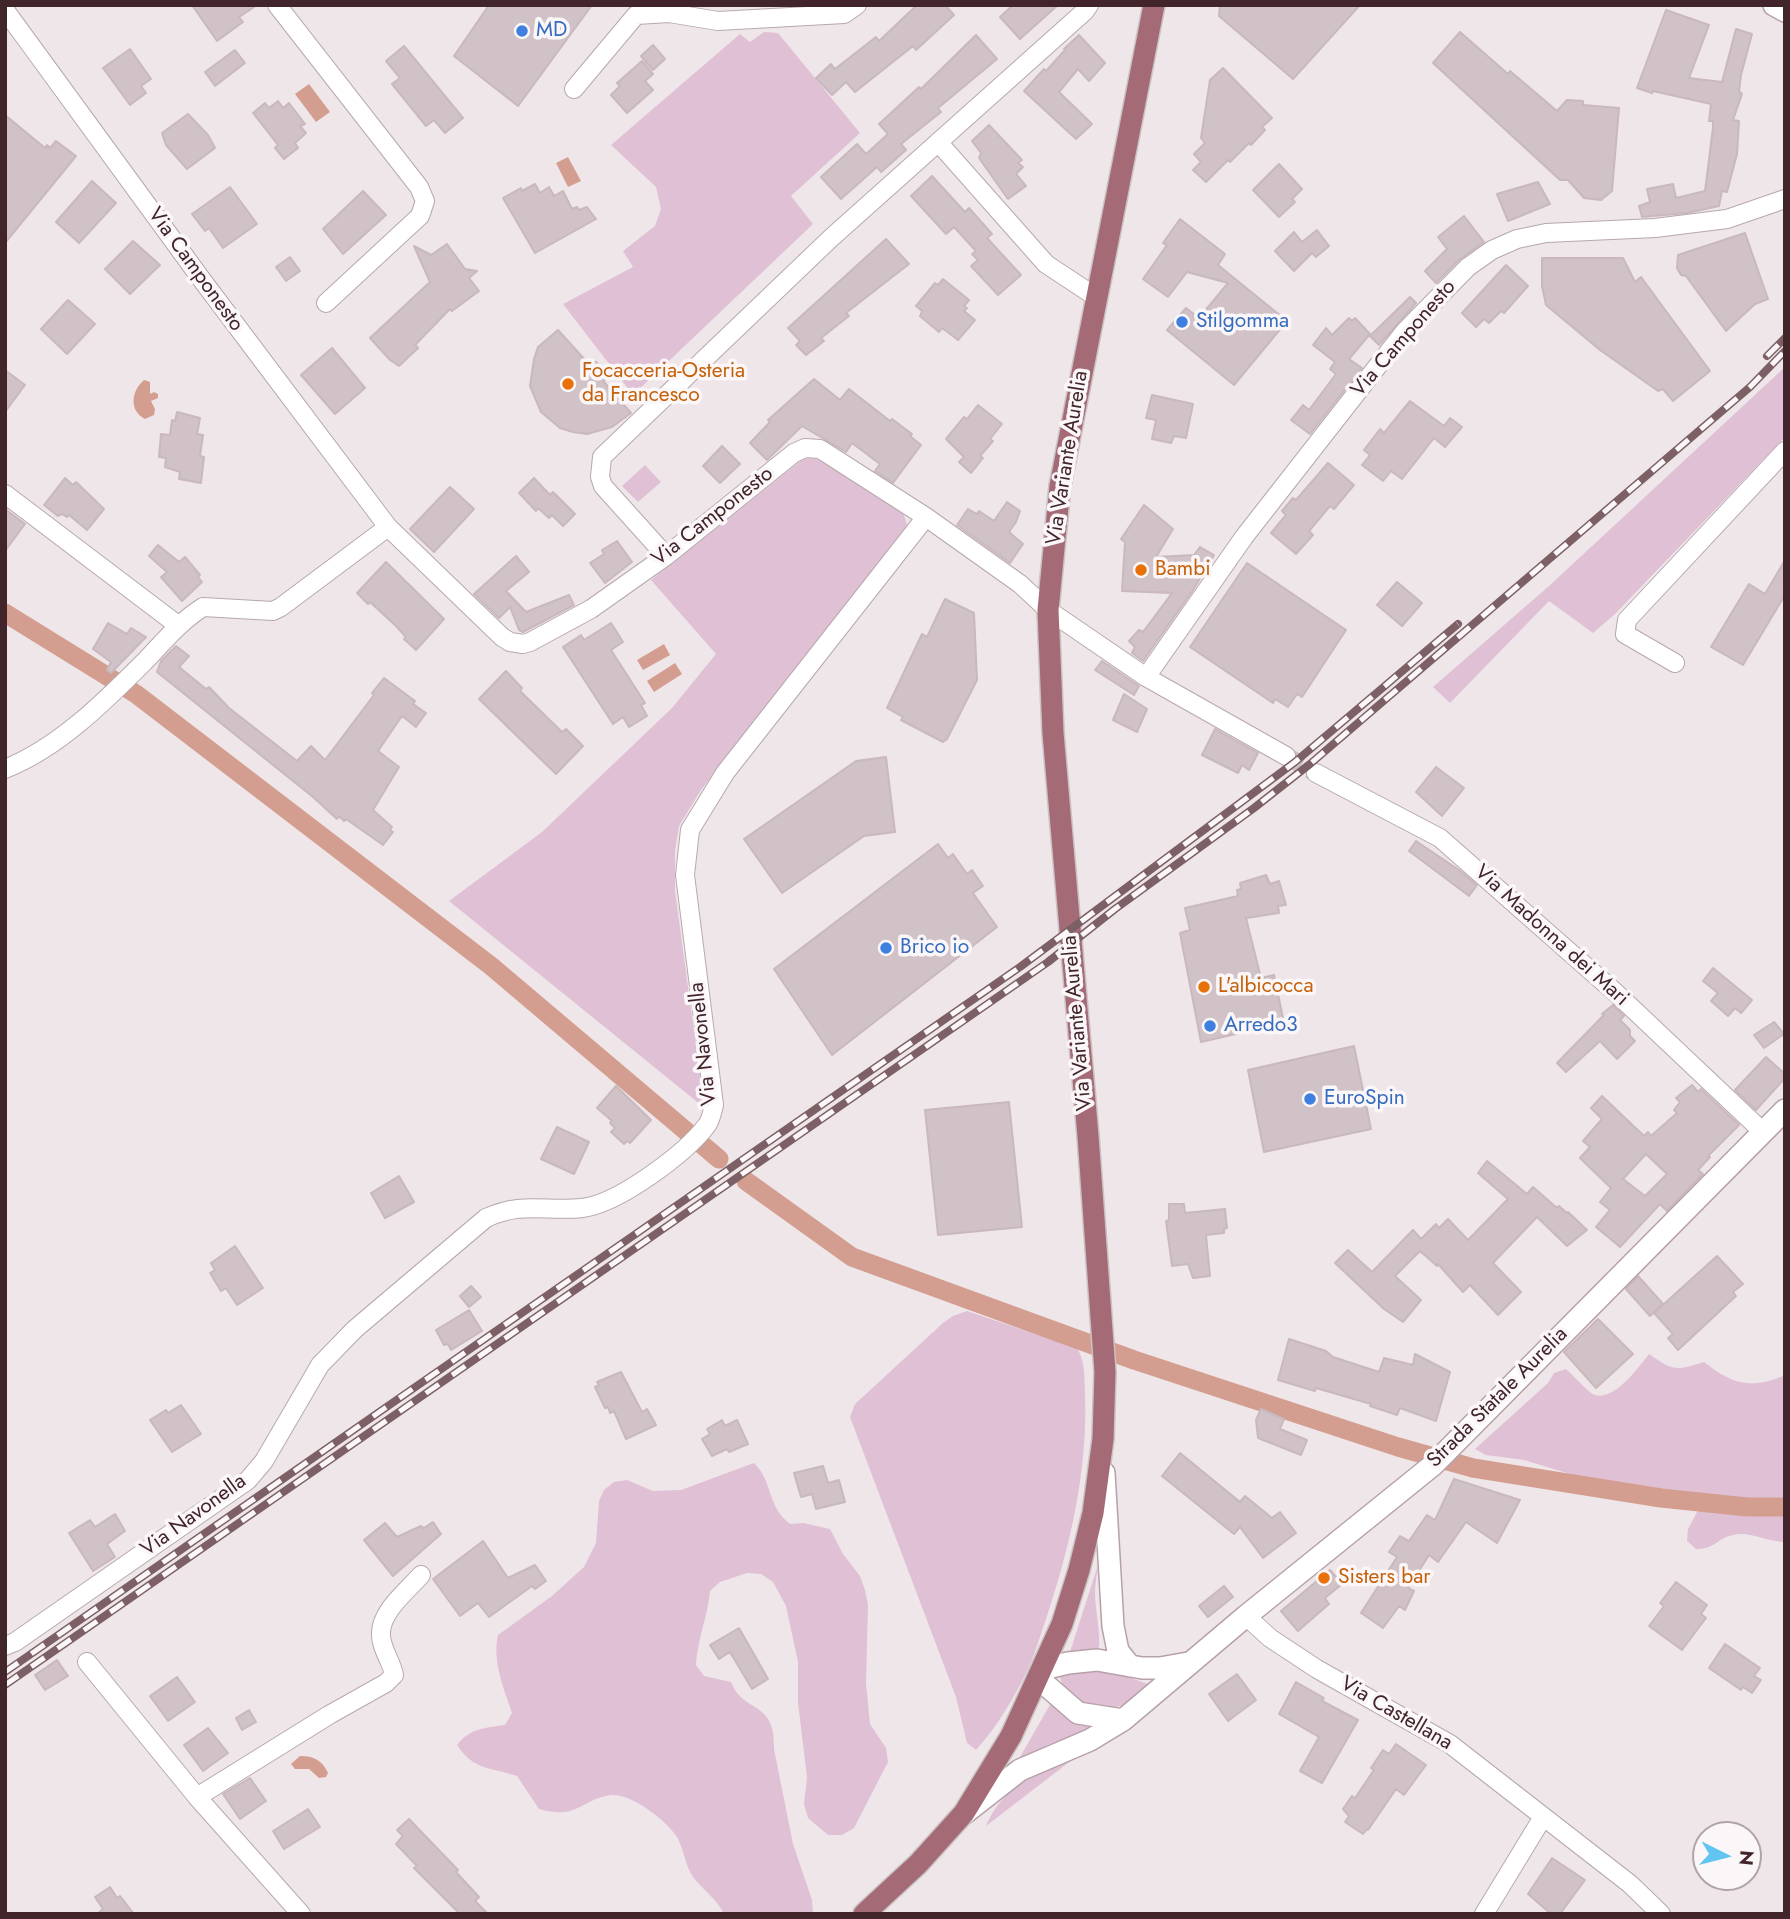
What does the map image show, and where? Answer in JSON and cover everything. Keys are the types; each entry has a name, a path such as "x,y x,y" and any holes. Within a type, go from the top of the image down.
{"main road":[{"name":"Via Variante Aurelia","path":"1011,1736 1062,1624 1079,1570 1093,1513 1103,1441 1105,1372 1070,915 1053,733 1048,610 1060,486 1154,5"},
{"path":"1774,5 1785,11"},
{"name":"Strada Statale Aurelia","path":"864,1914 918,1864 964,1813 1020,1770 1090,1740 1123,1720 1440,1458 1785,1110"},
{"path":"1103,1441 1113,1626 1118,1651 1130,1666"},
{"name":"Strada Statale Aurelia","path":"1041,1674 1068,1663 1097,1660 1160,1668 1190,1662"},
{"path":"1041,1674 1077,1713 1123,1720"},
{"name":"Strada Statale Aurelia","path":"964,1813 1011,1736"}],"street":[{"path":"277,5 419,187 425,201 420,216 326,303"},
{"path":"574,89 636,15 669,13 718,21 844,14 857,5"},
{"path":"666,556 603,486 600,477 602,457 831,238 1089,5"},
{"name":"Via Camponesto","path":"5,10 202,280 388,527 510,642 523,644 592,609 666,556 794,453 805,448 820,449 926,517 1020,584 1048,610"},
{"path":"938,142 1046,264 1096,297"},
{"name":"Via Camponesto","path":"1146,677 1244,537 1405,331 1468,267 1492,250 1517,239 1546,233 1655,228 1727,219 1785,199"},
{"path":"1675,663 1625,634 1627,620 1785,451"},
{"path":"5,494 179,626"},
{"name":"Via Navonella","path":"5,1646 15,1642 248,1480 264,1461 320,1365 355,1329 486,1218 504,1209 583,1208 606,1201 629,1191 683,1149 708,1124 715,1105 685,875 690,830 725,773 926,517"},
{"path":"5,769 64,735 202,607 273,611 388,527"},
{"path":"1048,610 1146,677 1286,755"},
{"name":"Via Madonna dei Mari","path":"1316,773 1440,838 1450,846 1616,993 1762,1131"},
{"path":"197,1797 386,1683 394,1675 381,1634 387,1614 421,1575"},
{"name":"Via Castellana","path":"1246,1616 1270,1638 1317,1669 1450,1744 1630,1884 1661,1914"},
{"path":"87,1662 197,1797 301,1914"},
{"path":"1484,1914 1543,1817"}],"shaded area":[{"path":"764,32 778,33 860,133 791,196 813,224 633,395 563,304 633,267 623,251 655,226 661,209 656,187 611,145 740,34 750,42"},
{"path":"309,84 330,112 316,122 295,94"},
{"path":"568,157 581,181 568,187 556,163"},
{"path":"1785,367 1785,437 1615,614 1593,633 1549,601 1450,703 1433,687 1549,586"},
{"path":"144,380 150,382 150,394 158,394 158,398 151,401 155,409 154,415 145,419 134,406 134,395"},
{"path":"813,458 827,463 903,512 907,525 905,533 701,790 679,826 675,851 675,891 704,1105 701,1105 449,901 542,832 672,708 716,654 651,580 803,459"},
{"path":"645,465 661,482 638,502 622,486"},
{"path":"664,644 670,655 643,670 637,660"},
{"path":"675,663 682,674 654,692 647,681"},
{"path":"967,1311 1077,1348 1083,1365 1085,1394 1084,1451 1076,1508 1055,1592 1023,1680 998,1722 976,1750 967,1743 956,1697 850,1417 855,1404 943,1323"},
{"path":"1649,1354 1675,1368 1704,1362 1723,1375 1742,1382 1762,1382 1785,1375 1785,1542 1739,1534 1696,1549 1687,1541 1688,1529 1705,1497 1583,1478 1524,1460 1486,1455 1475,1449 1548,1383 1554,1373 1566,1369 1591,1393 1599,1396 1623,1384"},
{"path":"754,1463 765,1478 777,1509 790,1524 803,1523 830,1529 843,1554 860,1576 868,1605 866,1683 870,1724 886,1748 888,1762 854,1828 842,1835 828,1835 808,1818 804,1804 807,1777 798,1703 798,1662 786,1606 773,1582 761,1574 747,1573 720,1582 710,1591 698,1646 696,1665 704,1676 731,1682 736,1692 770,1722 793,1844 812,1900 813,1914 724,1914 693,1877 677,1837 665,1823 638,1803 611,1795 600,1797 571,1811 552,1812 539,1809 517,1776 477,1764 457,1745 473,1732 505,1725 512,1713 498,1665 498,1635 552,1596 584,1567 596,1543 599,1501 604,1490 614,1482 627,1480 653,1491 681,1490"},
{"path":"1098,1565 1095,1593 1098,1651 1070,1652"},
{"path":"1095,1668 1151,1685 1132,1701 1119,1706 1087,1706 1069,1695 1060,1676 1070,1670"},
{"path":"1051,1703 1062,1715 1093,1729 1047,1745 1016,1764"},
{"path":"300,1756 320,1762 328,1773 326,1777 319,1778 309,1769 295,1769 291,1764"},
{"path":"1077,1756 986,1826 993,1812 1012,1790 1036,1775"}],"building":[{"path":"192,5 257,5 239,17 243,22 217,41"},
{"name":"MD","path":"489,5 592,5 518,106 454,56"},
{"path":"917,5 945,5 954,15 916,50 913,46 855,92 846,82 832,95 816,78 831,64 835,69 876,37 879,41"},
{"path":"1013,5 1058,5 1020,39 1000,17"},
{"path":"1220,5 1360,5 1293,79 1219,16"},
{"path":"1666,10 1709,25 1689,78 1722,82 1736,29 1752,34 1741,75 1739,91 1742,94 1733,120 1739,121 1737,154 1727,192 1722,191 1719,206 1687,213 1642,217 1639,206 1650,202 1647,189 1673,184 1676,198 1705,191 1713,128 1713,121 1709,121 1711,104 1637,88"},
{"path":"1460,32 1508,74 1510,71 1557,111 1567,100 1583,101 1583,105 1619,108 1612,191 1601,200 1584,198 1568,180 1560,180 1433,63"},
{"path":"976,35 997,59 938,108 941,112 901,144 906,150 881,172 877,167 841,199 821,177 857,144 866,154 888,134 879,124 919,87 921,89"},
{"path":"1079,35 1105,63 1089,81 1078,69 1059,92 1092,124 1076,139 1024,91"},
{"path":"653,45 665,59 653,70 641,56"},
{"path":"404,46 463,118 445,133 434,120 426,126 392,84 400,78 386,61"},
{"path":"130,49 151,79 141,86 146,93 130,105 103,68"},
{"path":"235,50 245,63 215,86 205,72"},
{"path":"642,61 653,74 645,81 653,90 627,113 611,95 620,86 617,83"},
{"path":"1223,68 1272,118 1262,127 1265,130 1251,145 1249,143 1230,162 1228,160 1206,182 1193,170 1201,162 1194,154 1205,143 1201,138 1210,80"},
{"path":"278,101 283,108 289,103 305,124 300,126 306,133 295,143 298,148 284,159 275,148 278,145 253,113 265,103 269,108"},
{"path":"188,114 208,135 215,148 187,169 166,145 162,133"},
{"path":"5,115 45,148 47,145 50,148 56,141 76,156 5,243"},
{"path":"989,125 1022,160 1018,163 1023,167 1016,174 1026,186 1008,199 979,158 981,153 972,141"},
{"path":"1279,164 1302,189 1292,199 1295,202 1279,217 1253,190"},
{"path":"932,176 965,212 969,208 992,234 987,238 1021,275 998,295 971,266 978,260 972,254 976,251 954,227 946,234 911,196"},
{"path":"92,181 116,203 79,243 56,222"},
{"path":"1538,182 1550,204 1508,221 1497,194"},
{"path":"535,184 540,193 549,187 554,196 563,191 572,209 587,207 596,219 535,253 503,198"},
{"path":"230,187 257,224 223,248 209,228 205,231 192,214"},
{"path":"363,191 386,215 343,254 323,229"},
{"path":"1464,216 1484,242 1460,259 1436,283 1425,271 1447,249 1438,237"},
{"path":"1180,219 1225,254 1218,265 1287,321 1234,385 1167,330 1186,308 1199,318 1228,283 1187,272 1168,297 1143,279 1167,245 1163,243"},
{"path":"1317,230 1329,246 1316,257 1312,253 1294,271 1275,251 1294,232 1302,242"},
{"path":"1745,233 1768,299 1755,304 1726,331 1686,276 1681,275 1677,268 1678,255"},
{"path":"886,239 909,264 846,313 849,316 821,338 824,341 806,355 796,345 800,341 788,328"},
{"path":"133,241 160,265 130,294 105,269"},
{"path":"447,244 465,269 477,271 469,278 479,291 452,311 450,309 415,345 418,348 399,366 370,338 430,282 414,246 431,255"},
{"path":"290,257 300,271 286,281 276,267"},
{"path":"1542,258 1623,258 1635,282 1641,277 1710,371 1673,401 1663,389 1658,391 1600,350 1546,305 1542,286"},
{"path":"1506,265 1528,286 1504,313 1501,311 1489,323 1484,319 1476,327 1462,313"},
{"path":"943,279 969,300 964,311 975,320 958,340 942,328 939,332 920,316 922,311 916,306 935,283 938,285"},
{"path":"1410,297 1416,303 1379,345 1370,336"},
{"path":"68,300 95,324 67,354 41,329"},
{"path":"1349,318 1352,321 1355,318 1370,334 1349,359 1362,368 1310,434 1291,420 1303,405 1309,410 1336,374 1330,369 1335,362 1313,345 1326,328 1332,335"},
{"name":"Focacceria-Osteria da Francesco","path":"558,330 586,361 596,362 600,366 605,376 604,382 631,413 612,427 587,434 573,432 560,428 541,412 530,386 534,359 538,347"},
{"path":"332,348 365,388 335,414 301,375"},
{"path":"5,370 25,385 5,412"},
{"path":"814,379 840,400 849,389 890,421 892,419 912,434 910,436 921,445 893,483 875,471 880,464 852,443 846,452 802,426 767,460 750,443 770,422 768,420"},
{"path":"1152,395 1193,404 1186,438 1174,436 1171,443 1152,439 1156,420 1146,418"},
{"path":"1410,401 1444,426 1450,418 1462,427 1445,447 1434,438 1402,479 1391,471 1383,481 1362,465 1370,455 1364,450 1380,429 1384,433"},
{"path":"978,405 1002,424 990,439 993,441 980,456 983,458 971,473 959,462 964,457 946,439"},
{"path":"177,412 200,418 197,434 203,435 200,456 204,457 201,483 179,479 180,472 165,467 166,458 159,457 161,434 170,435 172,420 175,421"},
{"path":"722,446 740,464 720,483 703,466"},
{"path":"1328,463 1354,485 1334,509 1330,506 1309,531 1313,535 1296,554 1271,533 1286,515 1282,511 1293,498 1296,500"},
{"path":"65,478 73,485 76,482 104,509 87,530 69,515 58,516 44,505"},
{"path":"534,478 550,495 553,492 575,514 563,526 552,515 549,518 538,508 536,511 519,493"},
{"path":"450,487 474,509 434,552 410,529"},
{"path":"1007,502 1020,511 1009,532 1023,544 1010,563 957,525 968,509 977,514 979,511 994,521"},
{"path":"1144,505 1173,529 1156,557 1194,555 1200,547 1214,555 1143,661 1132,653 1135,647 1129,641 1139,630 1143,632 1172,593 1122,591 1125,542 1121,539"},
{"path":"5,509 25,524 5,551"},
{"path":"617,541 632,562 605,583 590,563 604,554 602,550"},
{"path":"158,545 179,562 185,557 200,575 198,577 202,582 182,601 161,577 167,572 149,556"},
{"path":"516,556 529,572 506,591 526,612 569,595 574,605 523,632 519,630 510,607 499,618 474,594"},
{"path":"1785,560 1785,595 1743,665 1711,647 1749,584 1765,594"},
{"path":"386,562 444,619 416,650 404,639 406,637 396,626 357,593"},
{"path":"1247,563 1346,630 1302,697 1297,694 1288,707 1275,699 1273,703 1190,647"},
{"path":"1397,582 1422,603 1402,626 1377,605"},
{"path":"945,599 974,613 977,680 943,742 901,720 903,717 887,708 922,634 927,637"},
{"path":"108,623 127,634 131,628 146,637 111,673 107,670 111,662 93,649"},
{"path":"611,623 623,642 611,650 645,703 641,705 647,716 629,727 623,717 613,724 563,647 581,635 584,640"},
{"path":"176,646 189,656 179,667 206,689 209,687 229,708 297,761 311,746 325,760 384,678 415,701 413,704 426,713 416,727 402,716 378,751 399,767 373,810 392,827 390,830 393,832 383,845 346,819 344,821 339,816 337,819 157,672 161,661"},
{"path":"1102,661 1139,686 1134,695 1095,670"},
{"path":"506,671 522,688 520,691 562,732 566,729 583,746 556,774 479,699"},
{"path":"1124,694 1147,709 1137,732 1113,720"},
{"path":"1215,729 1258,753 1249,770 1242,765 1238,773 1202,755"},
{"path":"886,757 895,832 864,836 782,893 744,839 856,761"},
{"path":"1436,767 1464,788 1442,816 1416,792"},
{"path":"1416,841 1477,885 1469,896 1409,851"},
{"name":"Brico io","path":"938,844 948,858 953,854 967,874 972,870 983,886 973,893 997,927 832,1055 774,969"},
{"path":"1266,875 1270,884 1279,881 1286,905 1278,906 1279,913 1246,918 1261,978 1274,975 1284,1023 1201,1042 1180,933 1190,930 1185,908 1238,896 1240,883"},
{"path":"1713,968 1752,1000 1741,1013 1735,1008 1728,1016 1711,1001 1718,993 1703,981"},
{"path":"1613,1005 1624,1016 1620,1020 1630,1030 1630,1036 1635,1041 1617,1059 1600,1041 1566,1072 1557,1063"},
{"path":"1774,1022 1784,1034 1764,1048 1754,1035"},
{"name":"EuroSpin","path":"1354,1046 1371,1129 1264,1152 1248,1070"},
{"path":"1766,1057 1785,1074 1785,1078 1756,1110 1735,1090"},
{"path":"1692,1085 1698,1092 1701,1089 1739,1125 1708,1156 1710,1157 1698,1170 1703,1174 1667,1211 1660,1204 1620,1247 1596,1227 1610,1210 1600,1202 1611,1188 1580,1158 1590,1147 1583,1141 1602,1119 1591,1108 1602,1096 1644,1136 1648,1132 1651,1136 1677,1113 1674,1110 1680,1102 1676,1098","holes":["1646,1154 1667,1174 1645,1196 1623,1179"]},
{"path":"616,1086 651,1120 630,1143 627,1141 624,1144 611,1132 615,1128 610,1123 612,1121 597,1108"},
{"path":"1009,1102 1022,1227 938,1235 925,1110"},
{"path":"557,1127 589,1142 574,1174 541,1159"},
{"path":"1487,1161 1527,1194 1533,1187 1557,1208 1559,1206 1568,1212 1587,1230 1567,1246 1537,1217 1493,1263 1521,1292 1498,1315 1470,1285 1463,1292 1438,1264 1437,1266 1420,1251 1395,1276 1421,1300 1403,1322 1384,1309 1335,1263 1348,1250 1372,1272 1413,1230 1421,1239 1436,1224 1439,1228 1448,1219 1468,1240 1508,1199 1478,1173"},
{"path":"399,1176 414,1202 385,1218 371,1193"},
{"path":"1169,1204 1184,1204 1185,1213 1225,1209 1227,1228 1224,1233 1206,1235 1210,1276 1193,1278 1188,1264 1172,1266 1166,1221 1169,1220"},
{"path":"235,1246 263,1288 237,1305 226,1288 221,1291 210,1273 215,1270 211,1263"},
{"path":"1717,1256 1743,1284 1733,1292 1736,1296 1678,1350 1668,1338 1673,1334 1654,1313"},
{"path":"1638,1276 1663,1304 1650,1316 1626,1289"},
{"path":"471,1286 481,1297 469,1307 460,1296"},
{"path":"469,1310 482,1331 451,1350 448,1344 444,1345 436,1330"},
{"path":"1598,1319 1633,1354 1596,1388 1564,1352"},
{"path":"1289,1339 1379,1372 1384,1358 1413,1365 1415,1354 1450,1372 1436,1421 1400,1408 1397,1415 1370,1406 1371,1404 1278,1380"},
{"path":"621,1372 642,1412 647,1409 656,1425 626,1439 614,1411 610,1413 608,1407 605,1408 595,1387 599,1385 597,1382"},
{"path":"181,1405 201,1434 172,1452 150,1420"},
{"path":"1261,1409 1284,1419 1280,1429 1307,1440 1301,1455 1258,1438 1256,1420"},
{"path":"722,1420 725,1426 737,1420 748,1444 712,1456 702,1439 710,1434 707,1429"},
{"path":"1180,1453 1240,1502 1245,1496 1272,1518 1280,1512 1296,1533 1263,1558 1240,1527 1234,1534 1162,1476"},
{"path":"823,1466 828,1483 839,1480 845,1502 816,1509 812,1494 801,1497 794,1473"},
{"path":"1454,1479 1520,1500 1497,1543 1466,1522 1438,1562 1429,1555 1408,1588 1414,1591 1405,1610 1399,1606 1383,1628 1361,1613 1397,1557 1389,1552 1400,1536 1409,1541 1427,1515 1435,1520"},
{"path":"115,1514 125,1531 107,1544 115,1557 93,1571 69,1533 90,1520 95,1527"},
{"path":"433,1522 441,1534 393,1576 364,1540 385,1523 397,1537"},
{"path":"483,1541 508,1578 535,1565 546,1581 535,1589 532,1586 489,1617 478,1603 460,1616 433,1579"},
{"path":"1330,1570 1342,1584 1325,1598 1329,1604 1298,1631 1281,1611"},
{"path":"1676,1582 1707,1605 1701,1614 1706,1618 1682,1650 1649,1626 1664,1606 1660,1603"},
{"path":"1224,1586 1233,1597 1208,1617 1199,1606"},
{"path":"739,1628 768,1679 752,1689 730,1652 719,1659 710,1645"},
{"path":"1725,1644 1760,1668 1754,1676 1761,1680 1752,1693 1743,1687 1741,1690 1709,1668"},
{"path":"57,1660 68,1676 45,1690 35,1675"},
{"path":"1237,1674 1256,1700 1228,1721 1209,1694"},
{"path":"177,1677 195,1702 168,1721 150,1696"},
{"path":"1296,1682 1324,1698 1322,1701 1358,1720 1322,1783 1300,1771 1319,1737 1279,1714"},
{"path":"249,1710 256,1722 242,1730 236,1718"},
{"path":"208,1728 228,1753 203,1771 184,1745"},
{"path":"1396,1744 1426,1765 1404,1795 1396,1789 1363,1834 1345,1822 1349,1816 1343,1809 1352,1796 1355,1798 1374,1770 1371,1768 1383,1750 1389,1754"},
{"path":"250,1778 266,1801 240,1819 223,1794"},
{"path":"308,1809 320,1827 284,1849 273,1831"},
{"path":"409,1819 458,1870 456,1872 479,1897 475,1901 488,1914 460,1914 414,1868 417,1866 396,1844 403,1836 397,1830"},
{"path":"1552,1858 1585,1880 1560,1914 1551,1914 1528,1894"},
{"path":"110,1887 134,1914 97,1914 103,1909 95,1897"}],"waterway":[{"path":"5,613 136,694 491,966 719,1159"},
{"path":"746,1181 852,1257 1134,1360 1398,1447 1473,1468 1661,1498 1747,1507 1785,1507"}],"tunnel":[{"path":"1286,756 1316,773"}],"railway":[{"path":"1767,356 1785,338"},
{"path":"5,1685 1048,962 1115,909 1254,808 1310,764 1750,387 1785,351"},
{"path":"5,1672 1020,967 1295,762 1458,624"}],"place":[{"name":"MD","path":"522,31"},
{"name":"Stilgomma","path":"1182,322"},
{"name":"Focacceria-Osteria da Francesco","path":"568,384"},
{"name":"Bambi","path":"1141,570"},
{"name":"Brico io","path":"886,948"},
{"name":"L'albicocca","path":"1204,987"},
{"name":"Arredo3","path":"1210,1026"},
{"name":"EuroSpin","path":"1310,1099"},
{"name":"Sisters bar","path":"1324,1578"}]}
